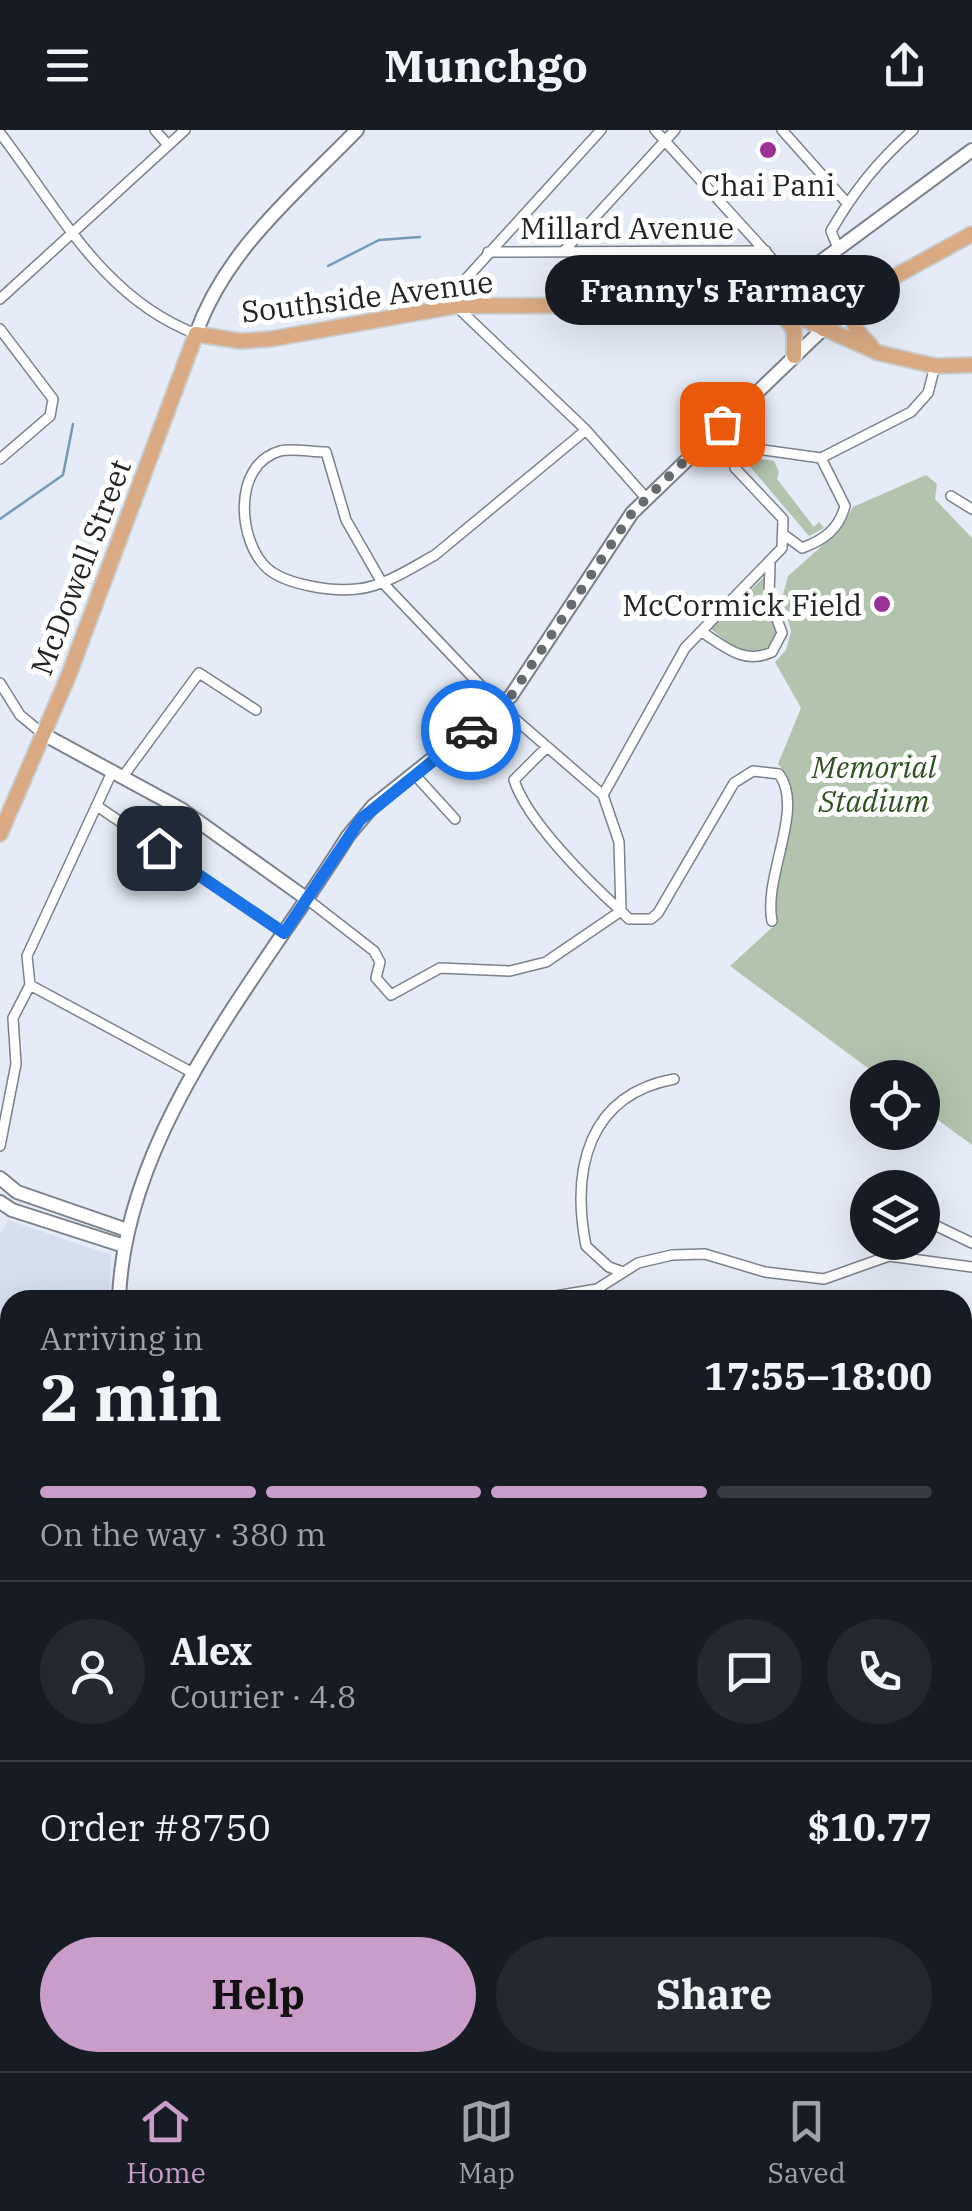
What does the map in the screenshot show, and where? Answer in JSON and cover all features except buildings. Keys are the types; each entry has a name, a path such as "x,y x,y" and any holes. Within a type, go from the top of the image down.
{"main road":[{"path":"196,334 213,294 245,246 358,130"},
{"path":"794,356 794,330 772,305 793,282 972,150"},
{"path":"121,1290 128,1230 193,1073 360,820 501,707 646,498 715,430 860,299 972,234"},
{"path":"860,299 852,313 854,327 879,353"},
{"name":"Southside Avenue","path":"196,334 240,342 271,339 456,306 772,305 879,353 935,366 972,365"},
{"name":"McDowell Street","path":"0,834 162,431 196,334"},
{"path":"43,734 184,810 307,899"},
{"path":"0,1178 18,1192 128,1230"},
{"path":"0,1203 124,1246"}],"street":[{"path":"154,130 168,145"},
{"path":"0,299 184,130"},
{"path":"600,130 454,292 456,306 586,430 646,498"},
{"path":"655,130 793,282"},
{"path":"563,252 674,130"},
{"path":"782,130 847,203"},
{"path":"838,248 831,231 847,203 873,165 913,130"},
{"path":"0,133 73,232 131,300 152,315 196,334"},
{"name":"Millard Avenue","path":"488,252 766,251"},
{"path":"0,329 53,400 50,416 0,459"},
{"path":"715,430 735,446 822,458 911,412 928,393 935,366"},
{"path":"586,430 445,548 381,581 358,589 285,580 264,566 245,519 242,496 265,459 282,450 326,452 346,520 381,581 501,707 603,795 619,842 621,911"},
{"path":"603,795 685,648 782,548 783,518 735,468 735,446"},
{"path":"783,534 802,548 822,540 842,521 846,506 822,458"},
{"path":"951,496 972,509"},
{"path":"702,632 735,654 756,659 772,652 782,633 770,597 770,564"},
{"path":"0,1146 16,1064 13,1018 30,986 27,956 97,806 118,772 199,674 256,710"},
{"path":"0,683 20,714 43,734"},
{"path":"546,748 518,772 514,780 517,791 621,911 636,920 658,913 734,782 743,774 764,769 778,774 788,787 788,808 768,888 772,921"},
{"path":"414,774 455,819"},
{"path":"97,806 284,933"},
{"path":"307,899 374,950 380,962 376,978 391,995 440,968 510,971 546,962 621,911"},
{"path":"30,986 193,1073"},
{"path":"623,1272 609,1267 586,1246 585,1160 590,1138 597,1123 636,1091 674,1080"},
{"path":"940,1228 972,1243"},
{"path":"587,1290 604,1287 638,1263 672,1255 706,1254 765,1272 824,1279 889,1256 972,1267"}],"shaded area":[{"path":"8,1220 111,1255 109,1290 0,1290 0,1235"}],"green space":[{"path":"743,456 774,461 779,472 777,479 814,527 819,522 824,528 809,536 747,463 739,463"},
{"name":"Memorial Stadium","path":"926,475 937,484 935,499 972,538 972,1145 940,1121 940,1060 857,1060 730,966 777,923 779,881 792,817 788,780 778,764 801,708 775,662 786,650 791,631 782,598 788,576 840,530 853,507"},
{"path":"765,576 764,602 777,635 771,646 760,653 734,648 711,629"}],"waterway":[{"path":"328,266 379,240 420,237"},
{"path":"0,519 63,475 73,424"}],"way so far":[{"path":"471,730 511,696 632,513 722,424"}],"place":[{"name":"Chai Pani","path":"768,150"},
{"name":"Franny's Farmacy","path":"722,424"},
{"name":"McCormick Field","path":"882,604"}],"route":[{"path":"159,848 284,933 360,820 471,730"}]}
